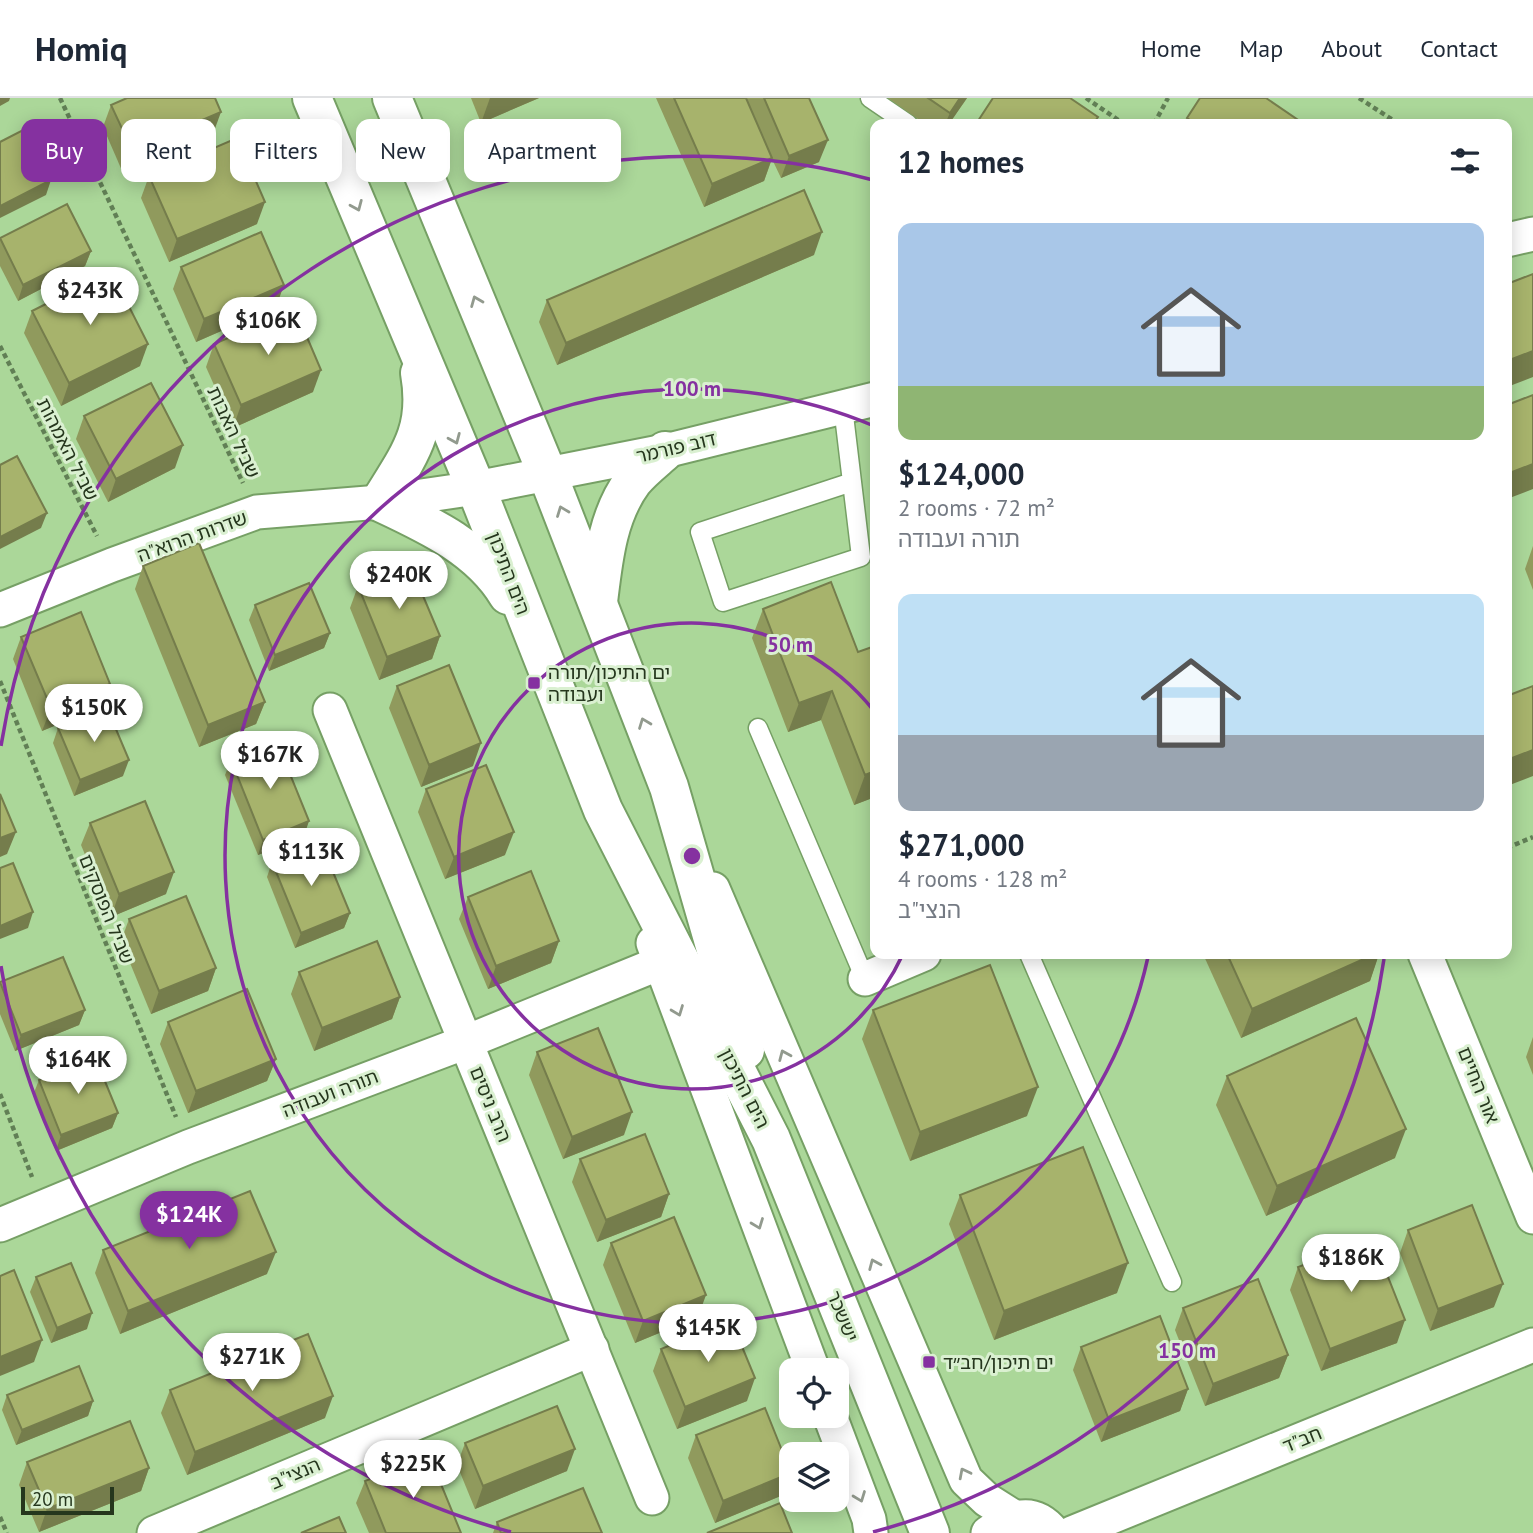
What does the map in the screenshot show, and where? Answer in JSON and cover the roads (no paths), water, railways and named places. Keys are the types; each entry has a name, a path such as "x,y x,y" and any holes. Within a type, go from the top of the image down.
{"street":[{"name":"הים התיכון","path":"312,98 476,488 603,810 771,1139"},
{"name":"הים התיכון","path":"392,98 547,473 669,787 771,1139"},
{"path":"1512,239 1533,234"},
{"path":"414,342 424,395 420,430 405,462 380,502 438,529 499,580 536,641"},
{"name":"דוב פורמר","path":"476,488 665,451 870,400"},
{"path":"598,604 604,552 614,516 633,481 665,451"},
{"name":"שדרות הרוא\"ה","path":"0,610 112,565 257,512 380,502 476,488"},
{"name":"הרב ניסים","path":"330,710 652,1498"},
{"path":"669,787 966,1480 986,1500 1001,1525 1027,1516 1040,1520 1055,1533"},
{"path":"603,810 808,1358"},
{"path":"865,979 912,959"},
{"name":"אור החיים","path":"1427,959 1533,1217"},
{"name":"תורה ועבודה","path":"0,1225 188,1147 466,1042 660,963"},
{"name":"יששכר","path":"771,1139 930,1533"},
{"name":"חב\"ד","path":"1072,1533 1533,1345"},
{"name":"הנצי\"ב","path":"153,1533 592,1349"},
{"path":"835,1428 869,1519 871,1533"}],"lane":[{"path":"870,98 901,119"},
{"path":"843,407 852,482 861,557 723,602 700,532 852,482"},
{"path":"758,728 865,979"},
{"path":"1031,959 1172,1282"}],"place":[{"name":"ים התיכון/תורה ועבודה","path":"534,683"},
{"name":"ים תיכון/חב״ד","path":"929,1362"}]}
